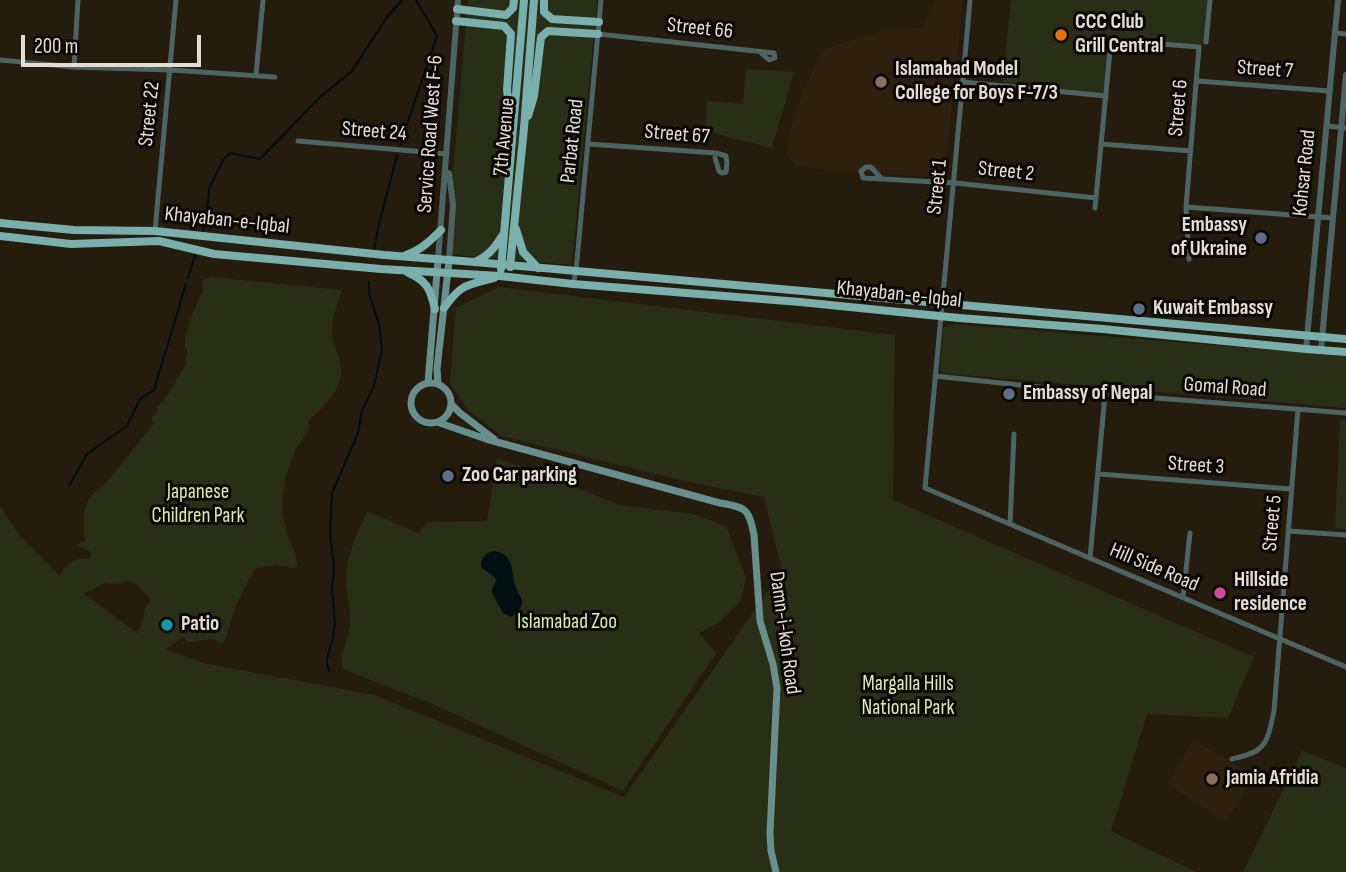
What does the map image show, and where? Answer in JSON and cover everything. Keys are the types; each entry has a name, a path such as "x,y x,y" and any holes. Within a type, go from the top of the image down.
{"main road":[{"path":"458,4 506,15 513,8 514,0"},
{"name":"7th Avenue","path":"505,277 505,232 524,0"},
{"name":"7th Avenue","path":"505,265 514,223 534,0"},
{"path":"544,0 544,12 552,19 599,22"},
{"path":"456,21 504,26 511,34 508,90 513,129"},
{"path":"524,128 534,96 541,37 548,31 598,34"},
{"name":"Khayaban-e-Iqbal","path":"0,223 74,230 155,231 384,256 1346,339"},
{"path":"514,223 523,252 538,268"},
{"path":"399,257 415,252 441,230"},
{"path":"475,262 493,251 505,232"},
{"name":"Khayaban-e-Iqbal","path":"0,236 71,244 159,242 214,254 800,302 1346,352"},
{"name":"Service Road West F-6","path":"437,271 438,260"},
{"path":"428,383 449,261"},
{"path":"401,270 419,277 439,309"},
{"path":"437,271 438,384"},
{"path":"439,309 464,286 505,277"},
{"path":"451,404 447,415 437,422 429,423 421,421 411,408 412,395 416,389 428,383 438,384 448,392 451,404 460,413 495,440"},
{"name":"Damn-i-koh Road","path":"437,422 738,506 748,515 754,535 760,621 777,688 770,833 776,872"}],"street":[{"path":"74,67 78,0"},
{"name":"Street 22","path":"155,231 176,0"},
{"path":"256,75 263,0"},
{"name":"Parbat Road","path":"573,284 601,0"},
{"name":"Street 1","path":"950,498 925,488 970,0"},
{"path":"1206,42 1210,0"},
{"name":"Kohsar Road","path":"1306,349 1338,0"},
{"name":"Service Road West F-6","path":"438,260 458,4"},
{"path":"1336,33 1346,34"},
{"name":"Street 66","path":"598,34 775,53 775,58 769,60 760,52"},
{"name":"Street 6","path":"1106,96 1111,40 1199,47 1186,207 1189,259"},
{"path":"0,60 74,67 275,77"},
{"name":"Kohsar Road","path":"1321,350 1346,75"},
{"name":"Street 7","path":"1197,81 1330,91"},
{"path":"963,82 1106,96 1095,208"},
{"path":"1327,126 1343,127"},
{"name":"Street 24","path":"298,141 447,154"},
{"name":"Street 67","path":"588,144 716,153 726,156 726,172 719,171 715,158"},
{"path":"1101,144 1191,151"},
{"path":"447,154 453,205 449,261"},
{"name":"Street 2","path":"881,178 871,167 862,171 863,178 955,183 1096,198"},
{"path":"1186,207 1332,218"},
{"name":"Gomal Road","path":"935,376 1105,394 1346,413"},
{"path":"1090,558 1105,394"},
{"name":"Street 5","path":"1232,759 1259,751 1269,733 1298,409"},
{"path":"1010,524 1014,434"},
{"name":"Street 3","path":"1099,474 1291,489"},
{"name":"Hill Side Road","path":"950,498 1346,667"},
{"path":"1288,531 1346,535"},
{"path":"1183,597 1190,533"}],"shaded area":[{"name":"Islamabad Model College for Boys F-7/3","path":"936,0 963,0 944,178 796,167 787,156 790,130 820,54 830,47 888,29 923,28"},
{"path":"493,551 509,560 522,600 520,608 511,617 503,613 492,593 497,579 481,567 484,556"},
{"name":"Jamia Afridia","path":"1193,740 1255,775 1226,822 1168,784"}],"green space":[{"path":"468,0 597,0 572,265 446,254"},
{"path":"1011,0 1210,0 1206,42 1199,47 1111,41 1106,96 1002,86"},
{"path":"746,69 794,72 772,148 705,131 707,101 743,104"},
{"name":"Margalla Hills National Park","path":"211,277 342,290 332,328 341,374 336,390 308,421 310,428 290,463 286,476 284,516 297,566 256,568 235,608 224,642 213,639 188,642 184,637 165,649 203,663 374,695 624,797 782,571 764,497 675,479 502,436 468,410 450,383 456,308 499,287 895,335 893,500 1254,657 1228,718 1147,714 1111,831 1196,872 0,872 0,506 19,535 59,575 71,562 91,556 89,551 77,545 85,541 84,517 87,503 154,424 151,420 157,413 157,407 165,399 186,364 188,353 185,349 185,338 202,292 203,280","holes":["129,581 150,599 150,603 146,606 137,633 83,593 104,583 118,584"]},
{"path":"955,324 1346,356 1346,408 940,373 943,328"},
{"path":"1340,420 1346,421 1346,529 1335,528"},
{"name":"Islamabad Zoo","path":"497,459 547,475 619,505 693,514 726,526 746,578 741,600 718,623 699,633 716,653 623,791 437,706 343,669 342,657 350,622 346,584 348,561 367,511 418,533 428,522 487,521"},
{"path":"1302,751 1346,768 1346,872 1243,872"}],"waterway":[{"path":"202,234 207,216 209,189 223,160 230,153 260,159 319,98 352,71 387,17 402,0"},
{"path":"400,145 437,36 416,0"},
{"path":"374,250 397,155"},
{"path":"188,278 196,252"},
{"path":"329,671 327,659 335,623 332,589 334,567 330,534 332,493 358,433 362,410 373,388 382,349 369,282"},
{"path":"69,486 87,454 127,426 140,399 154,390 186,284"}],"place":[{"name":"CCC Club Grill Central","path":"1061,35"},
{"name":"Islamabad Model College for Boys F-7/3","path":"881,82"},
{"name":"Embassy of Ukraine","path":"1261,238"},
{"name":"Kuwait Embassy","path":"1139,309"},
{"name":"Embassy of Nepal","path":"1009,394"},
{"name":"Zoo Car parking","path":"448,476"},
{"name":"Hillside residence","path":"1220,593"},
{"name":"Patio","path":"167,625"},
{"name":"Jamia Afridia","path":"1212,779"}],"park label":[{"name":"Japanese Children Park","path":"198,505"}]}
